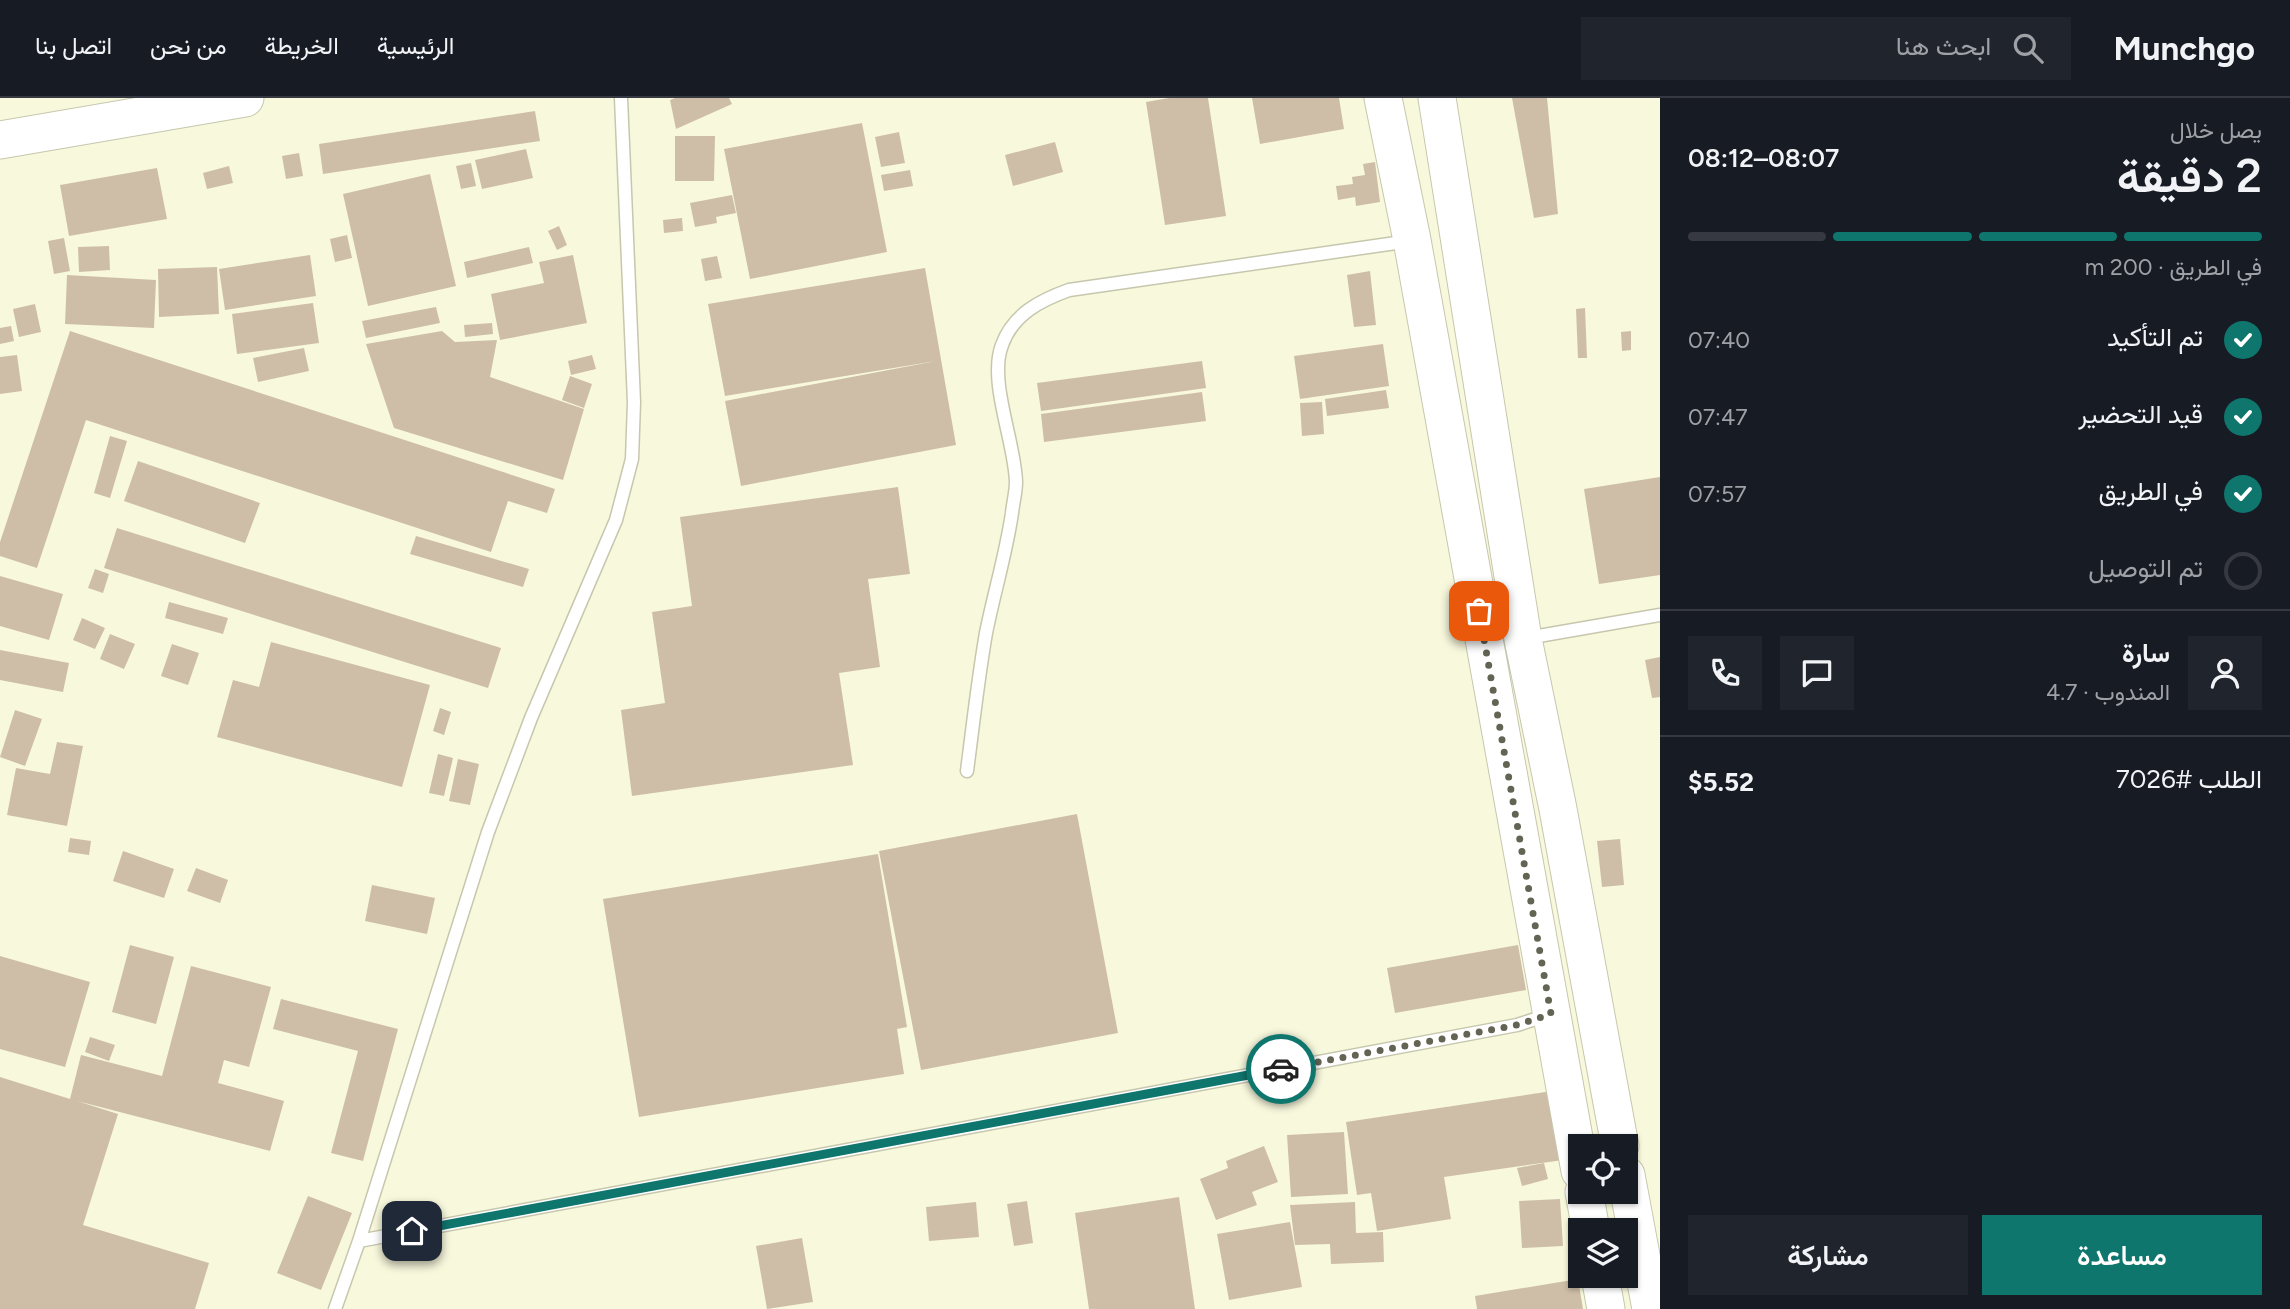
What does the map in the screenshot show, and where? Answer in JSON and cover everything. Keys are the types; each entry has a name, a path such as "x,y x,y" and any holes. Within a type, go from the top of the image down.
{"main road":[{"path":"0,140 245,98"},
{"path":"1383,98 1412,240 1573,1134"},
{"path":"1437,98 1523,639 1558,809 1618,1134"},
{"path":"1631,1204 1651,1309"},
{"path":"1602,1288 1606,1309"}],"lane":[{"path":"335,1309 488,832 531,718 616,520 632,459 634,402 621,98"},
{"path":"967,771 986,633 1006,549 1016,484 998,365 1002,344 1016,320 1041,300 1069,290 1412,240"},
{"path":"1523,639 1660,615"},
{"path":"359,1241 1517,1025 1551,1014"}],"building":[{"path":"729,98 732,104 676,129 670,100"},
{"path":"1169,98 1208,98 1226,216 1165,225 1146,102"},
{"path":"1252,98 1339,98 1344,129 1260,144"},
{"path":"1512,98 1547,98 1558,214 1534,218"},
{"path":"535,111 540,141 323,174 319,144"},
{"path":"862,123 887,252 750,279 724,149"},
{"path":"899,132 905,163 881,167 875,137"},
{"path":"675,136 715,136 714,181 675,181"},
{"path":"1055,142 1063,172 1013,186 1005,155"},
{"path":"526,149 533,178 482,189 475,160"},
{"path":"299,153 303,176 286,179 282,156"},
{"path":"1375,162 1380,202 1356,206 1355,197 1338,200 1336,186 1353,184 1352,177 1365,175 1363,164"},
{"path":"471,163 476,186 461,189 456,166"},
{"path":"229,166 233,183 207,189 203,173"},
{"path":"157,168 167,219 69,236 60,185"},
{"path":"910,170 913,186 884,191 881,175"},
{"path":"430,174 456,286 368,306 343,194"},
{"path":"732,195 736,213 716,217 717,223 695,227 690,203"},
{"path":"682,218 683,231 664,233 663,220"},
{"path":"559,226 567,245 557,250 548,231"},
{"path":"347,235 352,258 335,262 330,239"},
{"path":"64,238 70,271 54,274 48,241"},
{"path":"109,246 110,270 79,272 78,247"},
{"path":"529,247 533,263 467,278 464,262"},
{"path":"310,255 316,296 225,310 219,269"},
{"path":"573,255 587,323 500,340 491,294 544,283 539,262"},
{"path":"717,256 722,278 705,281 701,259"},
{"path":"217,267 219,314 159,317 158,269"},
{"path":"925,268 956,445 741,486 725,401 936,361 725,396 708,304"},
{"path":"1370,271 1376,325 1354,327 1347,275"},
{"path":"67,275 156,280 154,328 65,324"},
{"path":"313,303 319,343 237,354 232,314"},
{"path":"35,304 41,332 19,337 13,309"},
{"path":"436,307 440,323 366,338 362,321"},
{"path":"1585,308 1587,358 1578,358 1576,309"},
{"path":"492,323 493,334 465,337 464,325"},
{"path":"11,326 14,341 0,344 0,328"},
{"path":"70,331 555,489 547,513 508,501 491,552 86,420 37,568 0,556 0,542"},
{"path":"442,331 455,342 497,340 490,377 584,409 563,480 394,428 366,344"},
{"path":"1631,331 1631,350 1622,351 1621,332"},
{"path":"1383,344 1389,386 1300,399 1294,356"},
{"path":"304,348 309,371 258,382 253,358"},
{"path":"17,355 22,391 0,394 0,357"},
{"path":"592,355 596,369 571,375 568,361"},
{"path":"1202,361 1206,388 1041,411 1037,383"},
{"path":"570,376 592,384 584,408 562,400"},
{"path":"1386,390 1389,408 1327,416 1325,399"},
{"path":"1202,392 1206,421 1044,442 1041,414"},
{"path":"1322,402 1324,434 1302,436 1300,403"},
{"path":"110,436 127,441 110,498 94,493"},
{"path":"138,461 260,503 245,543 124,501"},
{"path":"1660,477 1660,575 1599,584 1584,489"},
{"path":"898,487 910,574 868,579 880,667 839,673 853,765 632,796 621,710 665,703 652,612 692,606 680,517"},
{"path":"117,528 501,648 488,688 104,568"},
{"path":"416,536 529,569 523,587 410,554"},
{"path":"95,569 109,574 103,593 88,588"},
{"path":"0,576 63,594 49,640 0,626"},
{"path":"169,602 228,618 223,634 165,618"},
{"path":"82,618 105,628 95,649 73,640"},
{"path":"110,634 135,644 124,669 100,659"},
{"path":"271,642 430,685 402,787 217,737 233,680 259,687"},
{"path":"172,644 199,653 188,685 161,676"},
{"path":"0,650 69,663 63,692 0,680"},
{"path":"1660,657 1660,697 1652,698 1645,660"},
{"path":"440,708 451,712 444,735 433,731"},
{"path":"15,710 42,719 25,766 0,757"},
{"path":"57,742 83,746 67,826 7,815 16,768 50,774"},
{"path":"438,754 453,758 444,796 429,793"},
{"path":"458,759 479,764 470,805 449,801"},
{"path":"1077,814 1118,1033 921,1070 879,851"},
{"path":"70,838 91,841 89,855 68,852"},
{"path":"1620,839 1624,885 1602,887 1597,841"},
{"path":"123,851 174,869 164,898 113,881"},
{"path":"878,854 907,1027 897,1029 904,1074 639,1117 603,899"},
{"path":"196,868 228,880 220,903 187,891"},
{"path":"372,885 435,898 427,934 365,921"},
{"path":"130,945 174,957 156,1024 112,1012"},
{"path":"1518,945 1526,990 1395,1013 1387,968"},
{"path":"0,956 90,982 65,1067 0,1049"},
{"path":"191,966 271,987 249,1067 224,1060 218,1083 284,1101 270,1151 77,1101 118,1114 83,1225 209,1263 195,1309 0,1309 0,1077 70,1099 81,1055 162,1076"},
{"path":"281,999 398,1029 363,1161 331,1153 358,1051 273,1029"},
{"path":"90,1037 115,1045 109,1061 85,1052"},
{"path":"1552,1091 1563,1160 1444,1177 1451,1219 1377,1231 1371,1193 1357,1195 1346,1122"},
{"path":"1344,1132 1348,1194 1291,1197 1287,1135"},
{"path":"1264,1146 1278,1182 1252,1192 1257,1205 1216,1220 1200,1179 1228,1168 1226,1161"},
{"path":"1544,1163 1548,1179 1522,1186 1517,1168"},
{"path":"308,1196 352,1213 321,1290 277,1273"},
{"path":"1179,1197 1195,1309 1089,1309 1075,1213"},
{"path":"1560,1199 1563,1246 1522,1248 1519,1201"},
{"path":"1027,1201 1033,1243 1014,1246 1007,1204"},
{"path":"976,1202 979,1237 929,1241 926,1207"},
{"path":"1355,1202 1356,1233 1383,1232 1384,1262 1331,1264 1330,1244 1295,1245 1290,1205"},
{"path":"1290,1222 1302,1287 1229,1300 1217,1234"},
{"path":"802,1238 813,1302 767,1309 756,1246"},
{"path":"1568,1281 1568,1288 1580,1288 1583,1309 1477,1309 1475,1296"}],"way so far":[{"path":"1281,1069 1517,1025 1551,1014 1479,611"}],"route":[{"path":"412,1231 1281,1069"}]}
